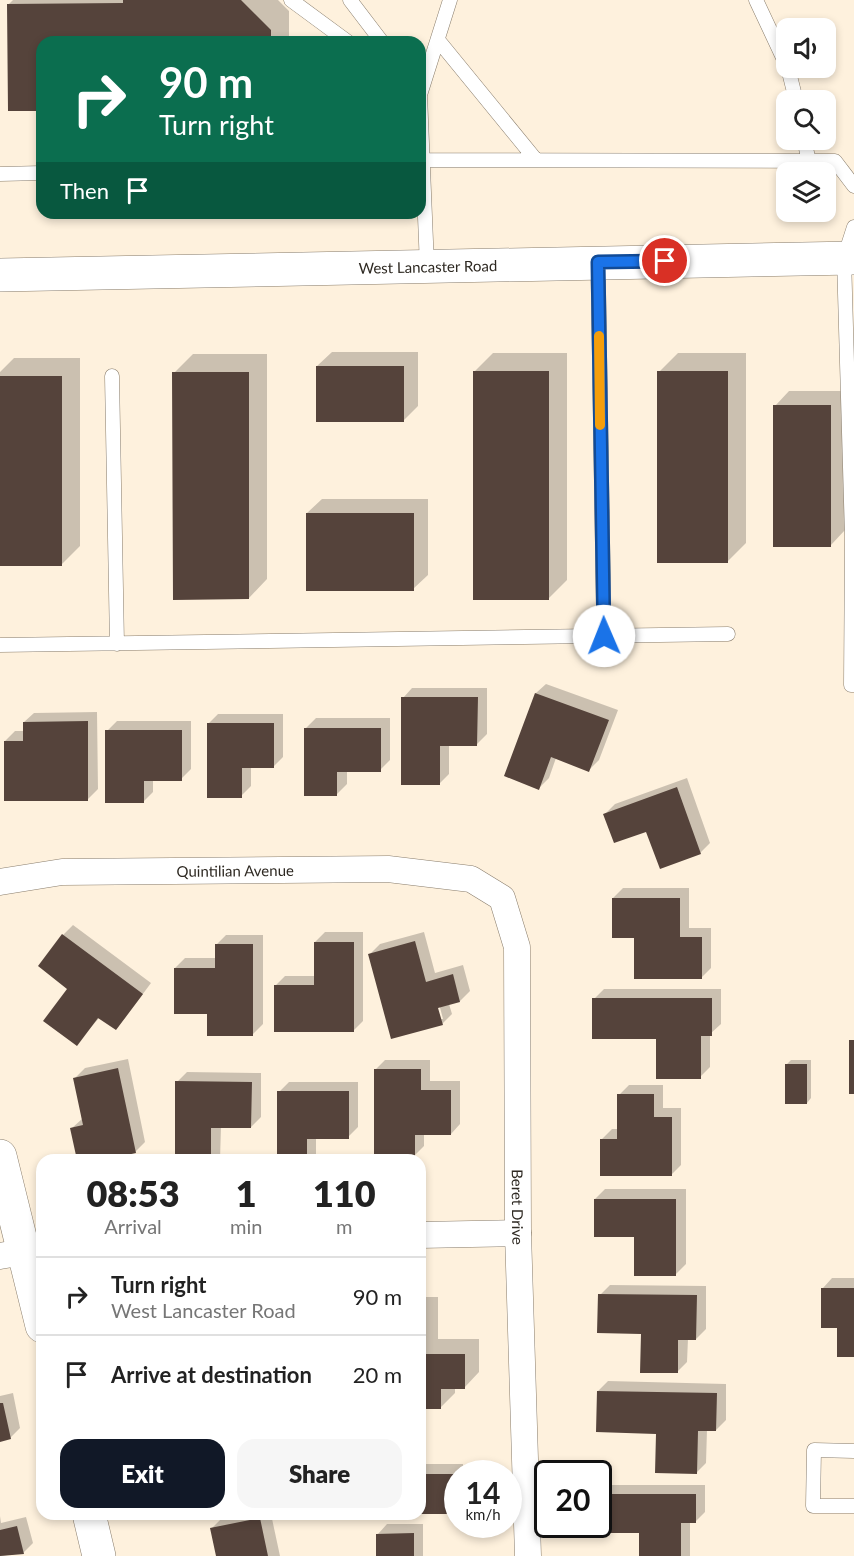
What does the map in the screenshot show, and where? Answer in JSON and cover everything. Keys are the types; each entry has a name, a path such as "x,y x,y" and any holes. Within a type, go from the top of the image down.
{"street":[{"name":"West Lancaster Road","path":"0,275 849,258"},
{"name":"Quintilian Avenue","path":"0,882 62,872 377,869 471,879"},
{"name":"Beret Drive","path":"471,879 502,898 517,947 518,1233 528,1556"},
{"path":"0,1156 36,1304"},
{"path":"426,1235 518,1233"},
{"path":"90,1520 99,1556"}],"lane":[{"path":"291,0 340,36"},
{"path":"350,0 377,36"},
{"path":"426,77 450,0"},
{"path":"756,0 776,43"},
{"path":"438,40 536,160"},
{"path":"806,150 809,161"},
{"path":"426,160 835,161 854,186"},
{"path":"0,174 36,173"},
{"path":"424,219 427,266"},
{"path":"854,227 849,258 853,536 851,685 854,685"},
{"path":"598,262 604,636"},
{"path":"112,376 117,644"},
{"path":"0,645 728,634"},
{"path":"854,1451 814,1450 813,1506 854,1506"}],"building":[{"path":"123,0 241,0 271,30 271,36 36,36 36,111 8,111 7,4 123,3"},
{"path":"316,366 404,366 404,422 316,422"},
{"path":"473,371 549,371 549,600 473,600"},
{"path":"657,371 728,371 728,563 657,563"},
{"path":"172,372 249,372 249,599 173,600"},
{"path":"0,376 62,376 62,566 0,566"},
{"path":"773,405 831,405 831,547 773,547"},
{"path":"306,513 414,513 414,591 306,591"},
{"path":"535,693 609,720 589,772 551,757 539,790 504,776"},
{"path":"401,697 478,697 477,746 440,746 440,785 401,785"},
{"path":"88,721 88,801 4,801 4,741 23,741 23,722"},
{"path":"207,723 274,723 274,768 242,768 242,798 207,798"},
{"path":"304,728 381,728 381,772 337,772 337,796 304,796"},
{"path":"105,730 182,730 182,781 144,781 144,803 105,803"},
{"path":"677,787 701,854 660,869 646,832 614,843 603,814"},
{"path":"612,898 680,898 680,937 702,937 702,979 634,979 634,938 612,938"},
{"path":"62,934 143,994 116,1030 98,1018 77,1046 43,1021 67,989 38,966"},
{"path":"415,941 426,982 453,974 460,1002 438,1008 443,1025 391,1039 368,954"},
{"path":"314,942 354,942 354,1032 274,1032 274,985 314,985"},
{"path":"215,944 253,944 253,1036 207,1036 207,1014 174,1014 174,968 215,968"},
{"path":"592,998 712,998 712,1036 701,1036 701,1079 656,1079 656,1039 592,1039"},
{"path":"849,1040 854,1040 854,1094 849,1094"},
{"path":"785,1064 807,1064 807,1104 785,1104"},
{"path":"118,1068 136,1153 76,1154 70,1128 83,1125 73,1078"},
{"path":"374,1069 421,1069 421,1090 451,1090 451,1135 415,1135 415,1154 374,1154"},
{"path":"175,1081 252,1082 251,1128 211,1128 211,1154 175,1154"},
{"path":"277,1091 349,1091 349,1139 307,1139 307,1154 277,1154"},
{"path":"617,1094 654,1094 654,1117 672,1117 672,1176 600,1176 600,1139 617,1139"},
{"path":"594,1199 676,1199 676,1276 634,1276 634,1237 594,1237"},
{"path":"821,1288 854,1288 854,1357 837,1357 837,1328 821,1328"},
{"path":"598,1294 697,1295 696,1340 678,1340 678,1373 640,1373 641,1334 597,1333"},
{"path":"426,1354 465,1354 465,1389 441,1389 441,1409 426,1409"},
{"path":"597,1391 717,1393 716,1431 698,1431 697,1474 655,1473 656,1434 596,1432"},
{"path":"0,1403 3,1403 11,1439 0,1442"},
{"path":"426,1474 444,1474 444,1514 426,1514"},
{"path":"612,1494 696,1494 696,1523 681,1523 681,1556 639,1556 639,1533 612,1533"},
{"path":"260,1520 268,1556 216,1556 210,1528"},
{"path":"17,1526 24,1554 0,1556 0,1530"},
{"path":"414,1533 414,1556 376,1556 376,1534"}],"slow traffic":[{"path":"599,336 600,425"}],"route":[{"path":"604,636 598,262 665,261"}]}
